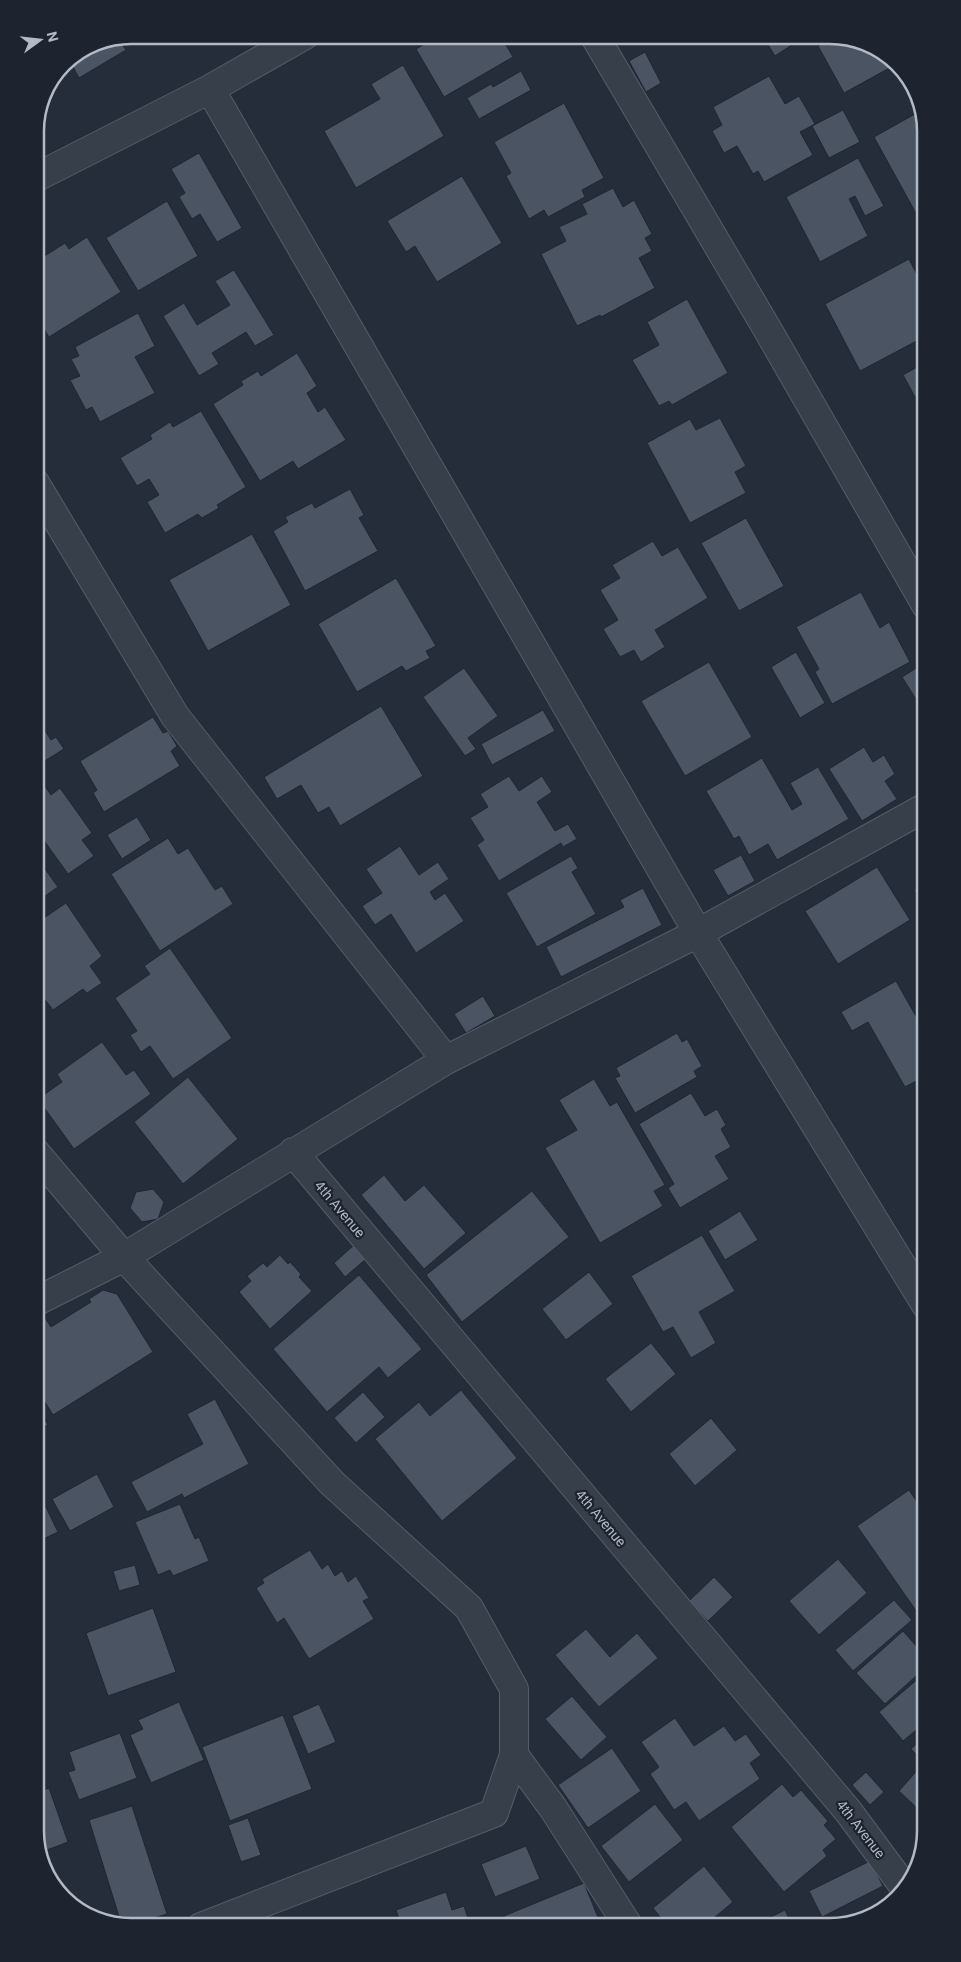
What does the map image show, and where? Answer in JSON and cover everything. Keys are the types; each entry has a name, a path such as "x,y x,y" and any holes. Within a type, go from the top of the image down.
{"street":[{"path":"44,173 210,88 270,44"},
{"path":"599,44 769,332 917,589"},
{"path":"210,88 698,934 917,1290"},
{"path":"44,499 175,716 446,1060"},
{"path":"44,1297 124,1257 446,1060 698,934 917,812"},
{"name":"4th Avenue","path":"293,1152 848,1811 901,1882"},
{"path":"44,1163 124,1257 332,1483 469,1608 514,1689 514,1756 494,1812 224,1918"},
{"path":"514,1756 553,1808 623,1918"}],"building":[{"path":"122,44 126,50 79,78 73,66 74,65 87,55 103,48"},
{"path":"425,44 505,44 513,57 444,97 416,49"},
{"path":"768,44 793,44 775,56"},
{"path":"821,44 836,44 858,48 878,58 890,68 844,93 818,46"},
{"path":"645,52 661,83 646,92 629,61"},
{"path":"403,65 444,136 356,188 324,131 380,99 371,84"},
{"path":"521,71 531,90 479,119 467,98 491,84 493,87"},
{"path":"769,76 785,104 799,96 815,124 800,132 813,155 764,182 758,171 753,174 737,146 724,153 712,131 722,125 713,107"},
{"path":"564,103 604,178 582,190 585,197 548,217 544,210 529,219 506,176 511,173 494,142"},
{"path":"843,110 860,142 829,158 812,126"},
{"path":"916,113 917,215 874,137"},
{"path":"199,153 242,228 217,242 200,214 192,219 179,197 185,193 171,169"},
{"path":"858,158 884,206 865,216 855,196 849,199 868,236 820,262 786,197"},
{"path":"462,176 502,243 437,282 415,246 406,252 387,221"},
{"path":"613,188 623,207 634,200 652,234 645,238 652,251 639,258 655,288 601,317 600,315 577,326 541,254 566,241 559,227 587,214 582,204"},
{"path":"167,201 198,256 138,291 106,238"},
{"path":"87,237 121,292 49,337 44,329 44,256 65,243 69,249"},
{"path":"909,259 917,275 917,341 860,371 825,304"},
{"path":"234,270 274,335 255,346 246,332 212,353 219,364 199,376 163,316 184,303 197,325 230,305 215,281"},
{"path":"687,299 728,373 672,405 669,401 659,406 632,360 659,345 647,322"},
{"path":"138,313 155,346 135,357 155,393 100,422 92,407 86,410 70,380 80,376 71,359 79,356 75,347"},
{"path":"297,353 317,386 307,393 318,412 325,407 346,440 298,469 293,461 260,481 213,404 243,385 241,381 258,371 261,376"},
{"path":"917,367 917,396 915,397 903,375"},
{"path":"201,411 246,487 217,505 219,508 202,518 198,514 165,533 147,502 159,495 149,479 137,486 120,458 152,439 150,435 170,422 173,427"},
{"path":"720,418 746,466 735,472 746,493 690,523 647,443 690,419 696,430"},
{"path":"350,489 364,515 359,518 378,551 305,591 273,531 288,522 285,517 312,503 315,508"},
{"path":"746,518 784,586 739,611 701,543"},
{"path":"252,534 291,605 208,651 169,580"},
{"path":"653,541 662,556 678,547 708,598 655,630 665,647 641,662 634,650 620,657 603,629 618,620 600,590 620,578 612,565"},
{"path":"396,578 436,646 426,651 430,658 406,671 402,666 357,692 318,624"},
{"path":"861,592 880,628 889,622 910,662 832,704 815,672 819,669 796,627"},
{"path":"796,652 825,703 800,718 771,667"},
{"path":"709,662 752,737 685,776 641,701"},
{"path":"464,668 498,716 468,738 476,749 465,756 423,697"},
{"path":"917,668 917,701 902,677"},
{"path":"381,706 423,776 340,826 329,807 318,813 301,785 277,799 264,777"},
{"path":"543,710 555,731 492,765 481,744"},
{"path":"153,717 163,733 168,731 177,746 171,751 180,766 104,812 93,793 97,790 80,761"},
{"path":"44,729 51,740 56,737 64,749 44,761"},
{"path":"864,747 873,762 884,755 895,774 885,781 897,799 862,821 829,769"},
{"path":"762,758 792,810 802,804 790,783 818,767 849,819 777,860 768,844 749,855 739,836 734,839 706,791"},
{"path":"509,776 519,791 542,776 552,792 537,802 555,831 568,824 577,839 563,847 561,843 499,881 477,845 484,840 470,818 488,807 480,794"},
{"path":"44,785 51,795 60,788 92,833 82,840 94,856 68,874 44,841"},
{"path":"137,817 151,840 122,859 107,835"},
{"path":"168,838 178,854 188,848 215,890 222,886 233,904 160,951 111,874"},
{"path":"400,846 419,875 438,862 449,879 430,892 435,900 445,893 464,921 416,953 391,914 375,925 362,906 382,893 366,869"},
{"path":"741,855 755,881 728,896 713,870"},
{"path":"571,856 578,868 572,872 596,914 537,947 506,893"},
{"path":"877,867 910,920 838,964 805,911"},
{"path":"44,868 58,887 44,897"},
{"path":"643,888 662,925 561,977 546,947 624,907 620,900"},
{"path":"66,903 102,956 90,966 102,983 87,993 83,989 53,1010 44,998 44,918"},
{"path":"170,948 232,1038 173,1079 150,1046 141,1052 130,1035 137,1031 115,998 150,974 144,966"},
{"path":"896,981 917,1018 917,1081 905,1087 868,1022 852,1031 841,1012"},
{"path":"483,996 495,1016 466,1033 454,1014"},
{"path":"677,1033 682,1042 687,1039 702,1066 694,1071 697,1077 635,1113 615,1078 620,1076 616,1068"},
{"path":"102,1042 126,1075 134,1070 151,1094 74,1149 44,1107 44,1095 62,1082 57,1074"},
{"path":"188,1077 238,1139 183,1184 134,1122"},
{"path":"594,1079 610,1106 617,1102 665,1185 654,1191 663,1206 600,1243 545,1148 577,1130 559,1100"},
{"path":"691,1093 705,1116 717,1109 726,1125 721,1129 731,1147 715,1156 729,1179 680,1208 668,1188 674,1184 639,1124"},
{"path":"384,1175 405,1201 424,1185 466,1233 424,1269 361,1195"},
{"path":"153,1189 164,1202 158,1219 142,1222 130,1208 136,1192"},
{"path":"532,1191 569,1237 462,1322 426,1275"},
{"path":"740,1211 758,1240 725,1260 708,1231"},
{"path":"702,1235 735,1291 699,1312 716,1343 691,1358 673,1327 663,1332 631,1276"},
{"path":"354,1245 366,1259 345,1277 334,1263"},
{"path":"280,1255 288,1264 290,1262 301,1274 299,1277 312,1291 270,1329 239,1292 251,1281 247,1276 263,1263 267,1267"},
{"path":"589,1272 613,1304 566,1340 542,1309"},
{"path":"359,1275 422,1349 388,1378 379,1367 327,1412 273,1349"},
{"path":"103,1290 117,1294 153,1352 53,1415 44,1400 44,1319 51,1327 91,1302 89,1299"},
{"path":"651,1343 676,1374 631,1412 605,1379"},
{"path":"461,1390 517,1458 442,1521 375,1439 419,1402 430,1416"},
{"path":"363,1392 385,1417 356,1443 334,1418"},
{"path":"215,1399 249,1464 184,1498 182,1494 147,1512 131,1482 203,1444 187,1414"},
{"path":"44,1418 48,1425 44,1427"},
{"path":"711,1418 737,1450 695,1486 669,1454"},
{"path":"97,1474 114,1507 70,1531 52,1499"},
{"path":"909,1490 917,1502 917,1612 857,1526"},
{"path":"44,1503 58,1532 44,1539"},
{"path":"180,1504 195,1539 199,1537 209,1561 173,1576 170,1570 158,1575 135,1522"},
{"path":"310,1550 322,1569 328,1564 335,1576 342,1571 348,1582 356,1576 369,1598 363,1601 374,1619 309,1659 284,1618 277,1623 256,1588 264,1583 262,1579"},
{"path":"838,1559 867,1593 819,1635 789,1601"},
{"path":"135,1565 140,1585 119,1591 113,1571"},
{"path":"714,1577 733,1597 708,1621 689,1601"},
{"path":"894,1600 912,1620 853,1671 835,1650"},
{"path":"153,1608 176,1672 108,1696 86,1633"},
{"path":"586,1629 610,1657 637,1633 658,1658 599,1707 555,1655"},
{"path":"903,1631 917,1647 917,1675 885,1704 856,1673"},
{"path":"917,1680 917,1729 903,1741 879,1712"},
{"path":"572,1696 607,1737 581,1760 545,1719"},
{"path":"179,1702 204,1760 151,1783 130,1735 143,1729 138,1720"},
{"path":"319,1704 336,1742 308,1754 292,1716"},
{"path":"283,1715 312,1789 230,1821 202,1747"},
{"path":"675,1718 694,1746 724,1726 735,1741 746,1734 761,1755 750,1763 760,1779 699,1821 686,1802 674,1810 650,1774 659,1767 641,1742"},
{"path":"120,1733 137,1778 79,1800 68,1772 75,1770 69,1752"},
{"path":"917,1743 917,1755 911,1749"},
{"path":"612,1748 641,1791 588,1828 558,1785"},
{"path":"917,1771 917,1808 899,1791"},
{"path":"866,1772 884,1792 870,1805 852,1785"},
{"path":"782,1784 793,1797 801,1790 828,1821 824,1825 836,1839 823,1850 827,1856 784,1892 731,1827"},
{"path":"49,1788 68,1842 46,1850 44,1831 44,1790"},
{"path":"655,1804 683,1840 629,1882 601,1846"},
{"path":"132,1806 167,1914 154,1918 119,1917 89,1820"},
{"path":"248,1818 261,1855 241,1862 228,1825"},
{"path":"526,1846 540,1879 495,1897 481,1864"},
{"path":"870,1861 883,1886 822,1917 809,1891"},
{"path":"704,1866 733,1902 714,1918 661,1918 653,1908"},
{"path":"584,1883 598,1918 505,1918 504,1916"},
{"path":"446,1892 452,1910 464,1906 468,1918 399,1918 396,1910"},
{"path":"785,1910 789,1918 769,1918"}]}
